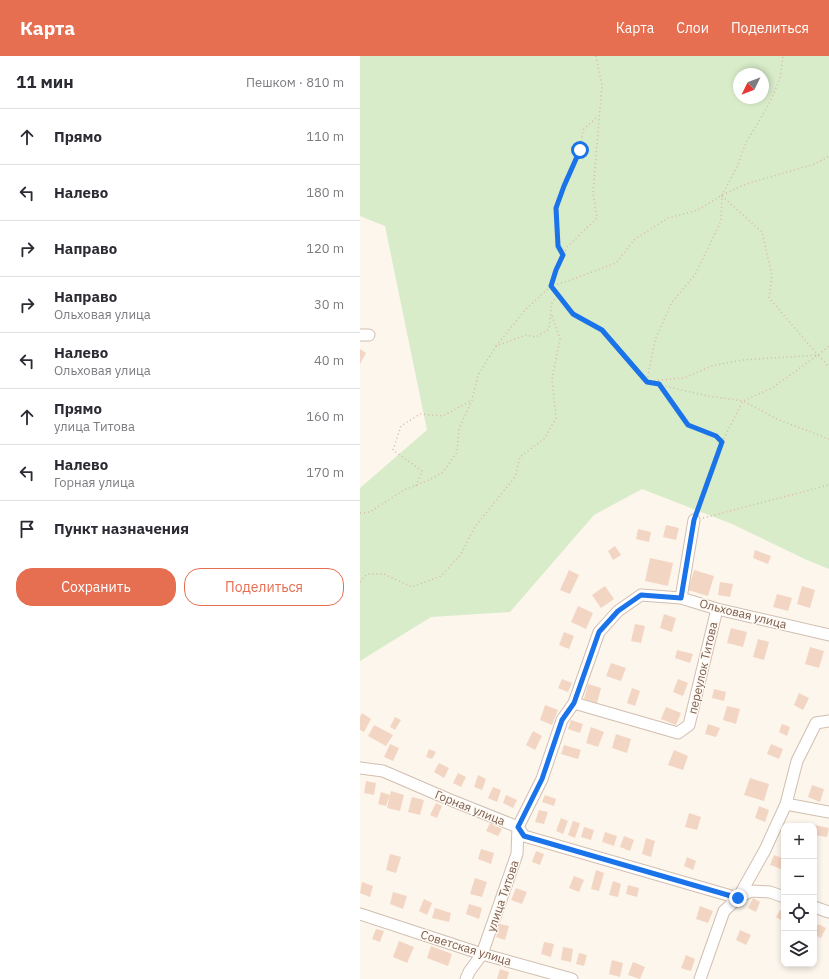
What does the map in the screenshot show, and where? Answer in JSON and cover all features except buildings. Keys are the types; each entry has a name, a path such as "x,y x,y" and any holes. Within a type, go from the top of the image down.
{"street":[{"path":"681,598 694,520"},
{"name":"Ольховая улица","path":"599,632 618,611 641,595 681,598 717,609 829,635"},
{"name":"переулок Титова","path":"574,703 678,733 689,725 717,609"},
{"name":"улица Титова","path":"466,979 469,972 482,954 517,854 518,827 542,779 562,720 574,703 599,632"},
{"path":"738,898 765,850 786,804 797,761 816,723 829,721"},
{"name":"Горная улица","path":"360,768 383,771 518,827 524,836 738,898"},
{"path":"786,804 829,812"},
{"path":"700,979 724,911 738,898 751,891 770,892 781,896"},
{"path":"817,908 829,912"},
{"name":"Советская улица","path":"360,914 482,954 572,979"}],"path":[{"path":"551,286 556,270 567,248 597,218 593,193 602,85 596,56"},
{"path":"647,382 655,340 672,302 695,275 721,221 722,195 737,167 746,143 770,102 780,79 783,56"},
{"path":"563,255 558,246 556,208 580,150 583,130 599,116"},
{"path":"360,513 370,512 404,490 430,480 443,472 457,452 459,429 472,400 478,375 496,346 526,309 551,286 616,263 635,239 668,218 698,210 722,195 746,184 816,164 829,156"},
{"path":"722,195 762,232 772,276 770,298 818,356 829,367"},
{"path":"551,286 573,314 602,330 647,382 708,396 743,401 779,420 829,439"},
{"path":"496,346 526,335 536,337 550,329 552,302 558,296"},
{"path":"360,582 367,574 384,574 412,588 441,576 461,554 474,528 515,477 520,457 545,438 556,418 552,379 560,339 551,313"},
{"path":"694,520 722,442 743,401 772,388 818,356 829,346"},
{"path":"647,382 684,378 712,366 742,360 818,356"},
{"path":"659,384 688,425 716,436 722,442"},
{"path":"416,486 422,471 393,450 401,426 420,414 443,416 472,400"},
{"path":"694,520 829,485"}],"green space":[{"path":"360,56 829,56 829,569 732,524 642,489 594,515 510,612 431,617 360,661 360,488 427,430 385,226 360,216"}],"route":[{"path":"580,150 556,208 558,246 563,255 551,286 573,314 602,330 647,382 659,384 688,425 716,436 722,442 703,491 694,520 681,598 641,595 618,611 599,632 574,703 562,720 542,779 518,827 524,836 738,898"}]}
